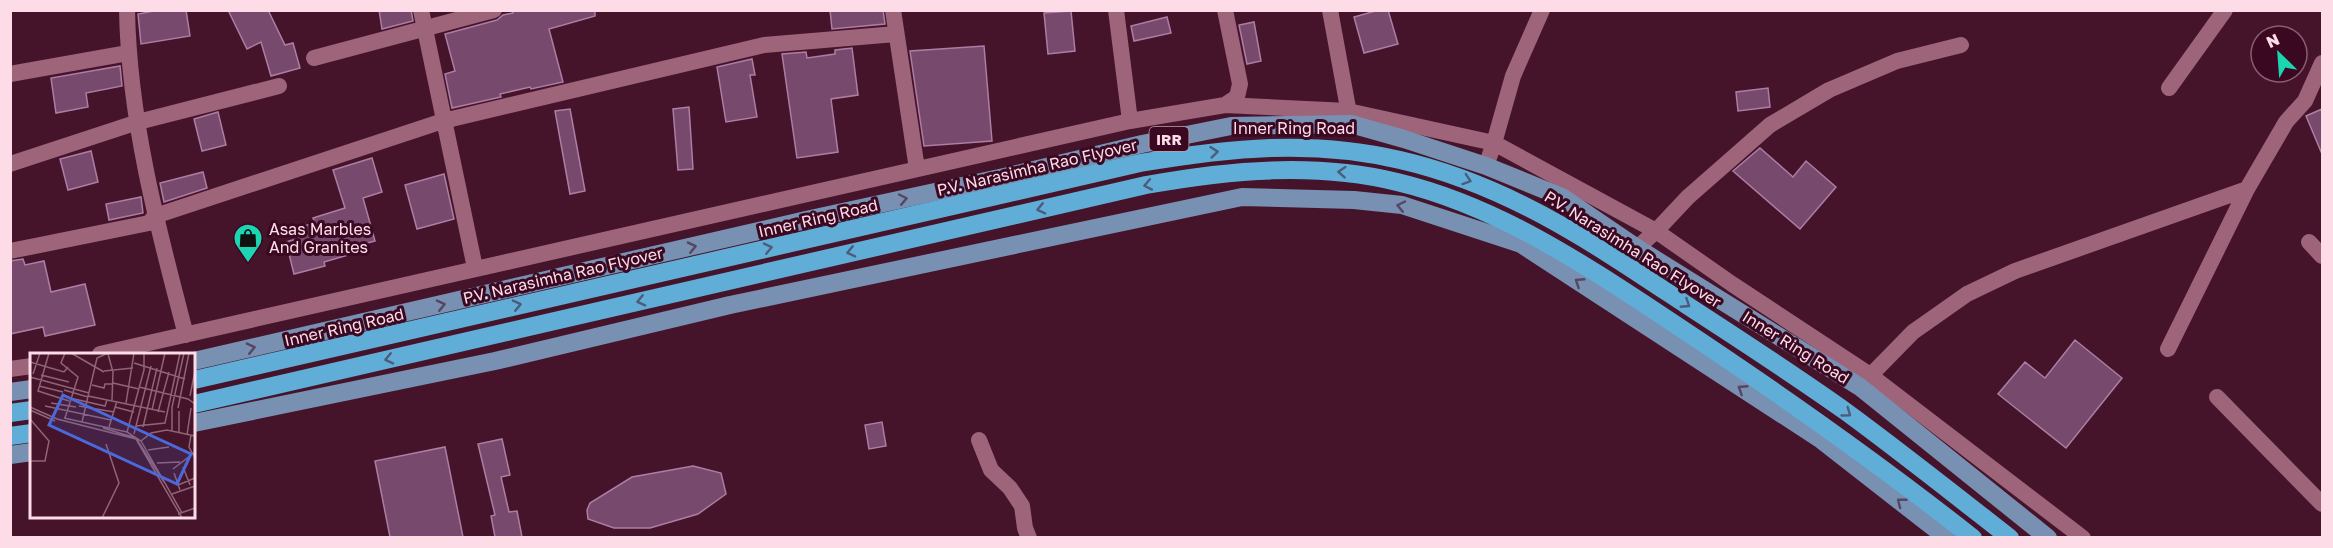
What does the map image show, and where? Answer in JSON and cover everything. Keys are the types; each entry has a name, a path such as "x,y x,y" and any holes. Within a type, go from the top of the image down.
{"highway":[{"name":"P.V. Narasimha Rao Flyover","path":"195,380 1117,168 1198,153 1304,147 1354,152 1420,165 1480,184 1546,216 1599,247 1845,411 2010,537"},
{"path":"195,404 1146,185 1200,175 1256,171 1304,170 1351,173 1434,191 1474,206 1545,242 1634,298 1832,431 1973,537"},
{"path":"10,413 30,410"},
{"path":"10,436 30,433"}],"main road":[{"name":"Inner Ring Road","path":"195,361 1142,144 1230,126 1350,118 1404,139 1486,166 1562,197 1637,248 1865,381 2048,537"},
{"path":"195,423 495,361 730,305 1242,197 1354,200 1402,205 1521,244 1820,439 1947,537"},
{"path":"10,392 30,389"},
{"path":"10,455 30,452"}],"street":[{"path":"127,10 128,53 155,216 186,335"},
{"path":"422,10 475,268"},
{"path":"314,58 426,30 494,10"},
{"path":"893,10 918,169"},
{"path":"1116,10 1130,121"},
{"path":"1225,10 1240,84 1237,97 1225,105"},
{"path":"1330,10 1350,118"},
{"path":"1486,166 1513,76 1542,10"},
{"path":"2169,88 2225,10"},
{"path":"10,251 149,223 155,216 444,121 764,45 896,34"},
{"path":"1637,248 1688,197 1770,125 1829,90 1897,61 1961,45"},
{"path":"10,74 128,53"},
{"path":"2305,101 2322,63"},
{"path":"10,164 138,122 279,86"},
{"path":"2169,348 2247,189 2286,122 2305,101 2322,89"},
{"path":"105,353 1130,121 1225,105 1350,118 1494,143 1656,231 2083,537"},
{"path":"1865,381 1914,332 1966,294 2015,271 2247,189"},
{"path":"2309,242 2322,256"},
{"path":"10,369 30,366"},
{"path":"2217,396 2322,504"},
{"path":"979,440 991,470 1010,488 1022,506 1029,537"}],"building":[{"path":"159,10 186,10 190,36 141,44 138,14"},
{"path":"228,10 268,10 285,45 293,43 300,68 271,76 261,42 247,49"},
{"path":"379,10 411,10 413,21 382,29"},
{"path":"512,10 595,10 595,16 549,29 563,82 500,94 501,97 452,108 445,74 455,71 445,34 497,20 503,15 513,13"},
{"path":"830,10 883,10 885,24 832,29"},
{"path":"1379,10 1388,10 1398,44 1364,53 1354,17"},
{"path":"1071,11 1075,51 1048,54 1044,13"},
{"path":"1167,17 1171,33 1134,41 1131,26"},
{"path":"1254,22 1261,61 1247,64 1239,25"},
{"path":"984,46 992,141 924,146 910,51"},
{"path":"852,48 858,95 831,99 838,152 797,158 782,54 806,52 807,58 835,54 835,50"},
{"path":"752,59 755,75 750,75 757,117 726,122 717,67"},
{"path":"120,66 122,86 86,93 88,107 56,113 51,78"},
{"path":"1768,88 1770,107 1738,111 1736,92"},
{"path":"689,107 693,169 678,170 673,109"},
{"path":"570,109 585,191 570,194 555,111"},
{"path":"2322,109 2322,154 2306,116"},
{"path":"218,112 226,145 202,151 194,119"},
{"path":"1760,148 1793,177 1806,161 1836,187 1800,229 1733,171"},
{"path":"91,151 98,182 68,190 60,159"},
{"path":"372,158 382,192 363,198 375,241 353,247 355,253 324,262 325,266 294,274 286,242 299,238 296,228 315,223 313,218 345,208 333,170"},
{"path":"203,172 207,188 164,202 160,183"},
{"path":"444,174 454,219 417,229 405,185"},
{"path":"141,197 143,213 109,220 106,204"},
{"path":"23,259 25,265 44,261 51,292 85,284 95,325 45,336 43,327 10,334 10,261"},
{"path":"2075,340 2122,378 2066,448 1998,394 2025,362 2045,378"},
{"path":"882,422 886,446 869,449 865,425"},
{"path":"502,439 510,475 501,477 509,512 517,511 522,537 495,537 491,516 495,515 478,444"},
{"path":"445,447 463,537 390,537 375,461"},
{"path":"693,466 721,473 726,494 698,514 650,528 614,528 588,519 587,510 590,503 632,477"}],"place":[{"name":"Asas Marbles And Granites","path":"248,264"}]}
